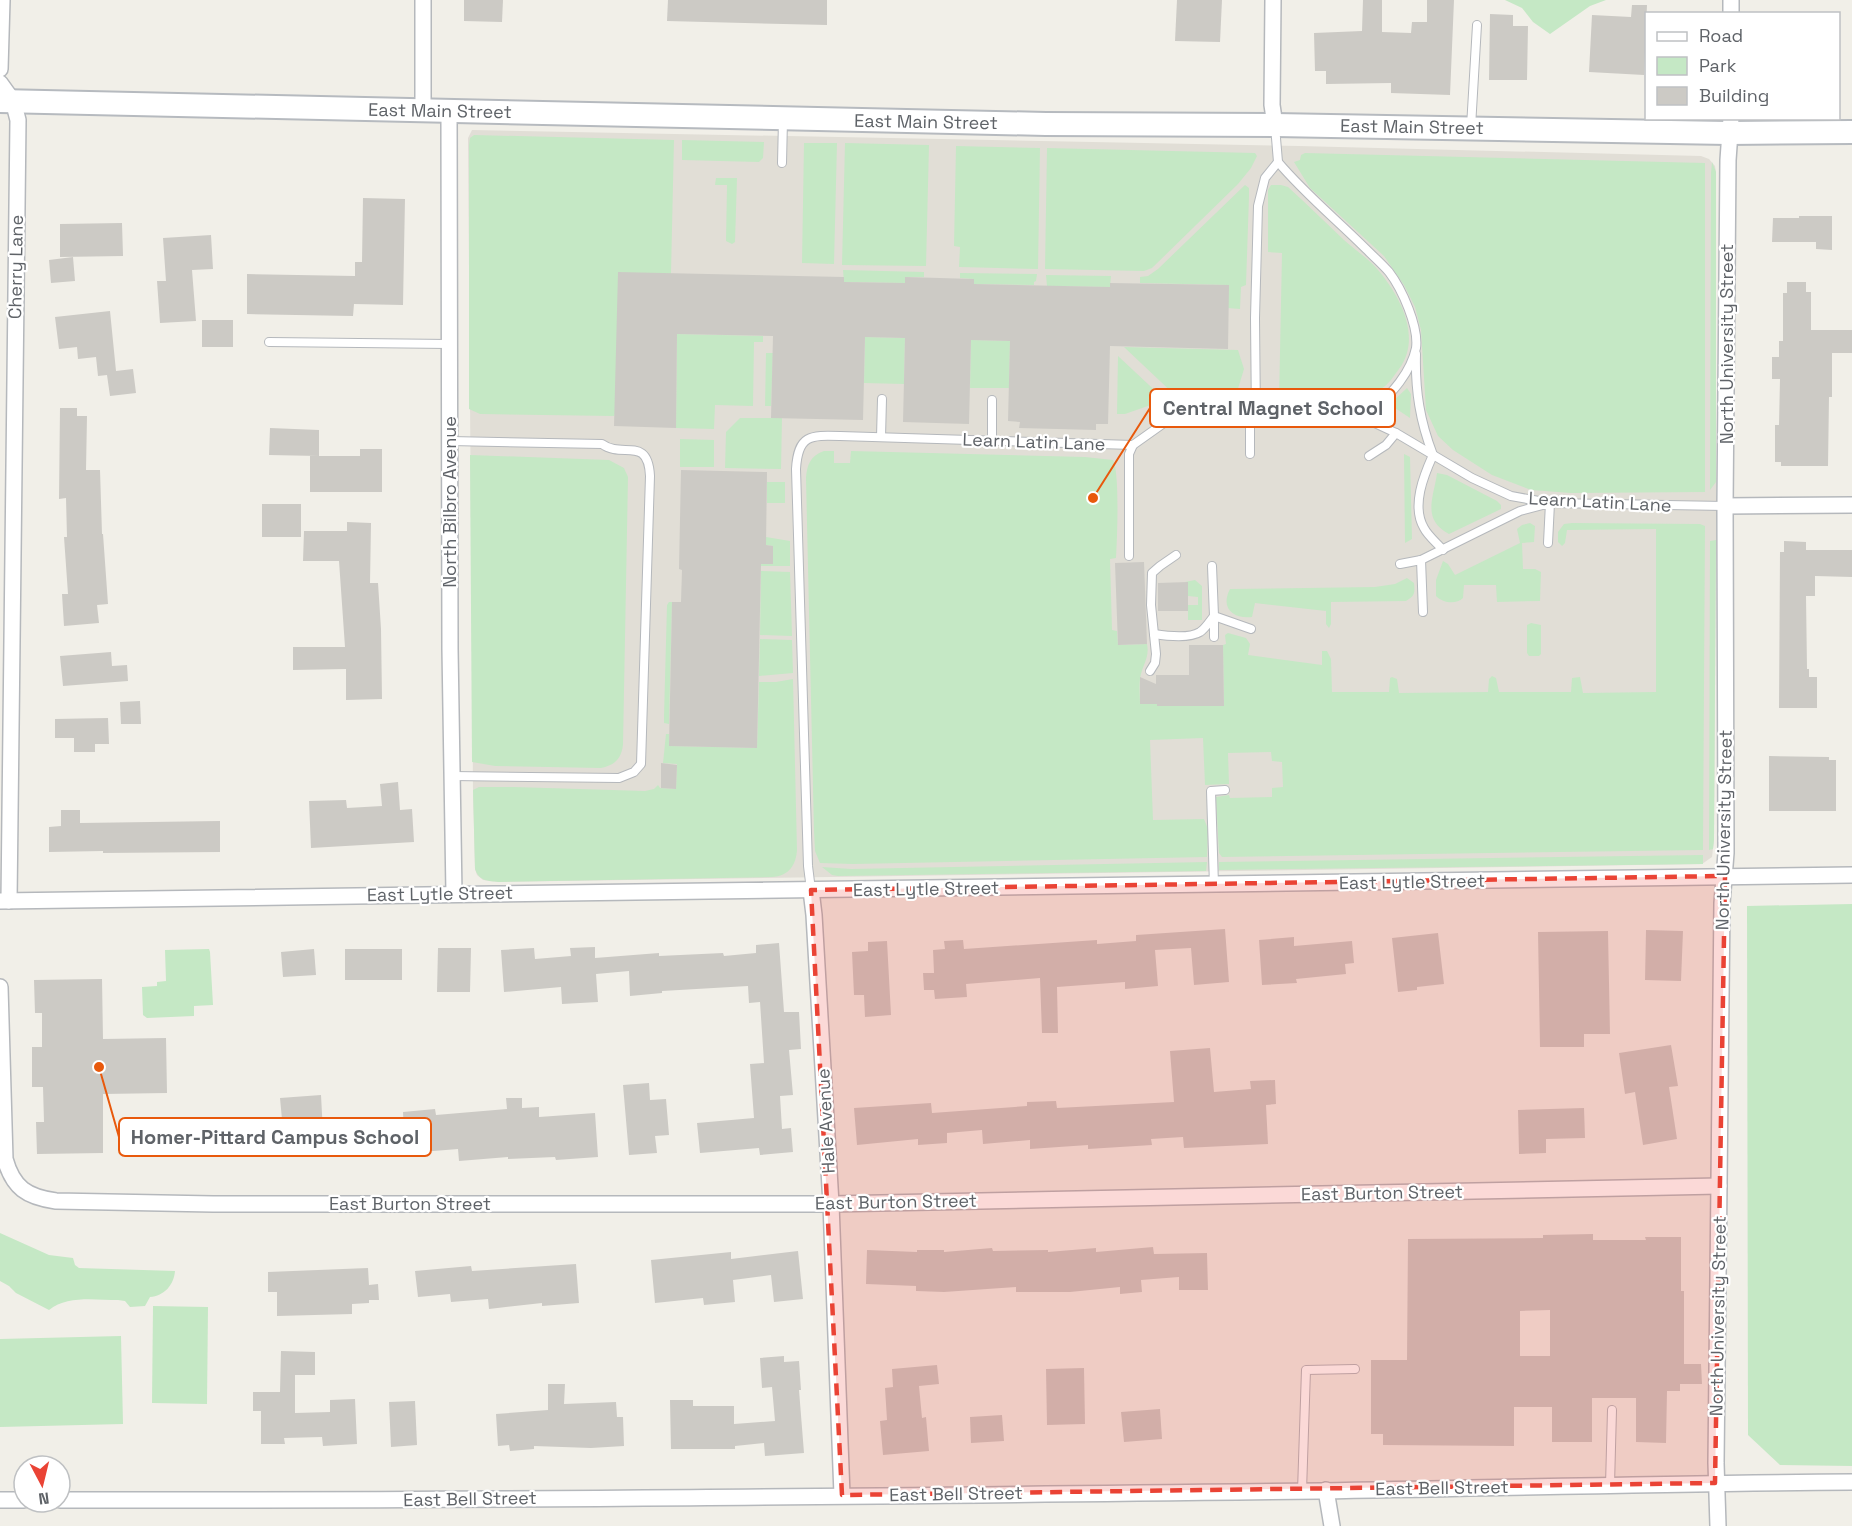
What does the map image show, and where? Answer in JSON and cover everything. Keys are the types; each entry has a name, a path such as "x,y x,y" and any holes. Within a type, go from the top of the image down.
{"street":[{"path":"0,69 2,0"},
{"path":"423,0 423,111"},
{"path":"1273,0 1272,105 1275,125"},
{"name":"East Main Street","path":"4,95 423,111 783,119 1471,128 1730,126 1852,132"},
{"name":"Cherry Lane","path":"4,95 18,120 4,901"},
{"name":"North Bilbro Avenue","path":"449,111 454,894"},
{"name":"North University Street","path":"1718,1526 1716,1483 1722,903 1725,876 1725,506 1730,126"},
{"path":"1725,506 1852,505"},
{"name":"East Lytle Street","path":"4,901 1852,875"},
{"name":"Hale Avenue","path":"811,891 831,1204 842,1495"},
{"name":"East Burton Street","path":"0,987 5,1159 9,1173 25,1192 38,1198 72,1202 831,1204 1719,1186"},
{"name":"East Bell Street","path":"72,1500 358,1500 1302,1491 1852,1482"},
{"path":"1326,1490 1332,1526"}],"lane":[{"path":"1471,128 1477,25"},
{"path":"782,163 783,119"},
{"path":"1275,125 1278,162 1299,187 1353,236 1389,273 1412,314 1418,401 1423,428 1433,454 1422,479 1418,504 1423,527 1443,550"},
{"path":"1250,454 1253,419 1258,206 1265,177 1278,162"},
{"path":"269,342 449,344"},
{"path":"1366,419 1400,381 1416,347"},
{"path":"881,437 882,399"},
{"path":"992,399 992,441"},
{"name":"Learn Latin Lane","path":"811,891 808,866 797,454 802,444 815,435 1134,445 1164,423 1193,417 1366,419 1396,433 1472,478 1511,496 1550,503 1725,506"},
{"path":"1369,456 1386,445 1396,433"},
{"path":"450,441 602,444 608,449 629,449 642,453 647,460 650,476 641,764 634,772 619,778 452,776"},
{"path":"1129,556 1130,454 1134,445"},
{"path":"1400,564 1421,560 1520,511 1550,503 1548,543"},
{"path":"1150,671 1155,663 1156,654 1151,605 1152,573 1176,555"},
{"path":"1421,560 1423,612"},
{"path":"1212,566 1214,637"},
{"path":"1154,634 1193,635 1201,632 1214,616"},
{"path":"1214,616 1251,629"},
{"path":"1214,885 1210,792 1225,790"},
{"path":"1302,1491 1306,1370 1355,1370"},
{"path":"1610,1485 1612,1410"}],"highlighted area":[{"path":"1725,876 1715,1483 842,1495 811,890"}],"shaded area":[{"path":"472,130 1299,146 1701,156 1709,159 1715,166 1716,172 1716,540 1712,857 1702,864 499,882 483,880 477,875 475,869 473,790 468,138"}],"green space":[{"path":"1505,0 1606,0 1590,6 1550,34 1533,22 1522,8"},
{"path":"474,135 674,140 671,273 614,416 480,414 469,409 469,145 470,138"},
{"path":"682,140 764,142 763,158 759,162 682,160"},
{"path":"804,143 837,143 834,264 802,263"},
{"path":"845,143 929,145 926,266 842,265"},
{"path":"956,146 1040,148 1038,269 959,267 960,247 954,246"},
{"path":"1047,148 1255,153 1257,156 1238,184 1152,268 1144,271 1045,269"},
{"path":"1305,153 1705,163 1705,492 1571,493 1531,490 1492,475 1453,450 1438,436 1426,410 1421,330 1415,307 1404,285 1384,256 1310,188 1294,162 1300,160 1301,155"},
{"path":"1712,162 1716,172 1716,482 1710,490 1711,173"},
{"path":"716,178 737,178 735,242 732,244 726,241 727,185 715,185"},
{"path":"1245,185 1249,188 1246,285 1241,287 1240,309 1228,308 1228,285 1140,283 1140,277 1148,276 1158,269"},
{"path":"1271,185 1288,187 1370,262 1394,292 1401,305 1409,331 1406,357 1389,383 1370,395 1331,404 1304,405 1279,402 1282,253 1268,252 1268,190"},
{"path":"843,270 924,272 924,277 905,277 905,283 844,282"},
{"path":"960,273 1037,274 1034,285 974,284 974,279 960,278"},
{"path":"1046,275 1111,276 1110,287 1047,286"},
{"path":"677,334 763,336 763,342 754,342 753,406 715,405 714,429 676,428"},
{"path":"865,337 905,338 904,384 864,383"},
{"path":"971,340 1010,341 1009,388 970,388"},
{"path":"1124,347 1238,350 1244,369 1233,399 1178,398"},
{"path":"766,353 773,353 771,406 765,406"},
{"path":"1118,356 1165,400 1125,414 1117,414"},
{"path":"1407,388 1411,394 1410,418 1395,408 1393,401"},
{"path":"740,418 782,418 781,469 725,468 726,432"},
{"path":"680,439 714,440 714,467 680,467"},
{"path":"824,451 834,451 834,463 850,463 851,451 1085,457 1113,460 1117,478 1118,507 1116,558 1110,559 1112,630 1117,631 1118,645 1147,644 1147,658 1140,679 1140,704 1157,704 1157,706 1224,706 1223,645 1226,644 1225,635 1228,633 1246,638 1250,644 1248,655 1322,665 1322,651 1327,651 1331,659 1332,692 1389,692 1392,677 1397,679 1399,693 1488,692 1489,679 1492,676 1496,678 1499,692 1571,692 1572,678 1580,677 1583,693 1656,692 1656,529 1567,530 1565,543 1562,546 1558,542 1558,532 1564,524 1572,523 1700,524 1705,526 1703,850 1222,857 1219,853 1216,797 1229,795 1230,798 1272,797 1272,788 1283,787 1282,762 1272,761 1271,752 1228,753 1229,784 1205,785 1203,738 1150,740 1153,820 1204,819 1208,829 1207,857 820,863 815,851 814,831 806,479 810,462"},
{"path":"1404,454 1410,457 1412,539 1405,543"},
{"path":"470,455 609,460 624,468 628,477 623,745 619,758 610,765 601,768 495,766 472,762"},
{"path":"1437,473 1447,475 1497,501 1501,509 1449,534 1440,528 1432,514 1431,507"},
{"path":"767,482 785,482 785,503 767,503"},
{"path":"1530,523 1535,526 1534,542 1522,543 1523,569 1535,569 1541,572 1540,601 1497,602 1496,585 1464,585 1463,598 1453,602 1436,596 1436,580 1443,561 1448,564 1455,575 1520,543 1517,529"},
{"path":"766,537 790,541 790,566 761,566 761,564 773,564 773,546 766,545"},
{"path":"1716,540 1714,840 1713,849 1709,850 1710,541"},
{"path":"761,571 790,572 792,636 760,635"},
{"path":"1407,578 1414,583 1414,594 1406,601 1331,602 1329,628 1326,624 1326,611 1255,603 1252,617 1245,617 1230,611 1227,602 1230,589 1375,587 1395,584"},
{"path":"1195,580 1202,586 1202,620 1188,620 1188,605 1198,605 1198,597 1188,596 1188,583 1185,582"},
{"path":"672,602 669,724 664,723 664,716 667,605"},
{"path":"1531,623 1541,625 1541,654 1539,656 1529,656 1527,653 1527,625"},
{"path":"760,639 792,640 793,673 759,676"},
{"path":"793,679 797,850 793,865 787,872 772,877 499,882 484,880 477,873 475,869 473,790 479,787 514,787 645,791 654,789 658,785 660,788 676,789 677,764 663,763 666,734 669,734 669,746 757,748 759,682"},
{"path":"1703,855 1703,864 1219,870 1219,862"},
{"path":"1207,862 1206,871 838,876 832,875 822,867 851,869"},
{"path":"1852,904 1852,1466 1780,1465 1748,1435 1747,906"},
{"path":"209,949 213,1005 194,1006 194,1016 147,1018 143,1015 142,987 157,986 157,982 166,981 165,950"},
{"path":"0,1233 49,1255 73,1258 75,1265 79,1268 175,1271 173,1281 160,1294 150,1297 145,1306 130,1307 125,1301 118,1300 82,1299 64,1302 49,1310 16,1293 0,1281"},
{"path":"153,1306 208,1307 207,1404 152,1403"},
{"path":"121,1336 123,1424 0,1427 0,1339"}],"building":[{"path":"464,0 503,0 502,22 464,21"},
{"path":"668,0 827,0 827,25 667,21"},
{"path":"1177,0 1222,0 1220,42 1175,41"},
{"path":"1363,0 1382,0 1382,32 1411,33 1412,22 1427,22 1427,0 1454,0 1450,95 1391,93 1391,83 1326,84 1326,71 1315,71 1314,33 1362,31"},
{"path":"1632,5 1647,5 1644,75 1589,72 1592,15 1631,17"},
{"path":"1490,14 1513,15 1513,26 1528,26 1527,80 1489,80"},
{"path":"363,198 405,199 403,305 354,304 353,316 247,314 247,274 355,276 355,262 362,262"},
{"path":"1799,216 1832,216 1832,250 1816,249 1816,242 1772,242 1773,218 1799,218"},
{"path":"122,223 123,256 60,257 60,224"},
{"path":"211,235 213,269 192,270 196,321 160,323 157,281 166,281 163,238"},
{"path":"73,257 75,281 51,283 49,260"},
{"path":"618,272 844,277 844,282 905,283 905,277 974,279 974,284 1110,287 1110,283 1229,285 1228,349 1110,346 1108,424 1096,424 1096,430 1019,428 1020,422 1008,421 1010,341 971,340 969,424 903,422 905,338 865,337 863,420 771,418 773,336 677,334 676,428 614,426"},
{"path":"1787,282 1806,282 1806,292 1811,292 1811,330 1852,330 1852,353 1832,353 1828,466 1781,466 1781,462 1775,462 1775,425 1779,425 1780,379 1772,379 1772,357 1779,357 1779,341 1783,341 1783,293 1787,293"},
{"path":"110,311 116,371 133,369 136,393 110,396 107,375 98,376 96,357 78,359 77,347 59,349 55,317"},
{"path":"202,320 233,320 233,347 202,347"},
{"path":"60,408 77,408 77,416 87,416 86,470 100,470 102,534 108,604 97,605 99,623 64,626 62,594 68,594 64,537 67,537 66,498 59,499"},
{"path":"270,428 319,430 319,456 269,455"},
{"path":"360,449 382,449 382,492 310,492 310,456 360,456"},
{"path":"681,470 767,472 766,545 773,546 773,564 761,564 757,748 669,746 672,602 681,602 682,570 679,569"},
{"path":"262,504 301,504 301,537 262,537"},
{"path":"347,522 371,523 370,583 378,583 382,699 346,700 346,669 293,670 293,647 345,647 339,561 303,561 304,531 347,531"},
{"path":"1784,541 1806,542 1806,550 1852,550 1852,577 1815,576 1815,596 1806,596 1807,669 1809,669 1809,677 1817,677 1817,708 1779,708 1780,552 1784,552"},
{"path":"1144,562 1147,644 1118,645 1115,563"},
{"path":"1188,582 1188,611 1158,611 1158,583"},
{"path":"1189,645 1223,645 1224,706 1140,704 1140,677 1156,684 1156,675 1189,675"},
{"path":"111,652 112,666 127,665 128,681 63,686 60,656"},
{"path":"140,701 141,724 121,724 120,702"},
{"path":"108,718 109,744 95,744 95,752 74,752 74,738 55,738 55,719"},
{"path":"1769,756 1829,757 1829,760 1836,760 1836,811 1769,811"},
{"path":"661,763 677,765 676,789 661,788"},
{"path":"398,782 400,810 412,809 414,842 311,848 309,801 346,800 347,808 382,806 380,784"},
{"path":"61,810 80,810 80,823 220,821 220,852 49,852 49,827 61,826"},
{"path":"1225,929 1229,982 1194,985 1191,948 1155,950 1158,986 1125,989 1125,982 1057,987 1058,1033 1042,1033 1040,978 966,984 967,997 935,999 934,990 924,990 923,973 934,973 933,950 945,949 944,941 963,940 964,949 1097,940 1097,944 1136,941 1136,935"},
{"path":"1646,930 1683,931 1681,981 1645,980"},
{"path":"1608,931 1610,1034 1584,1034 1584,1047 1540,1047 1538,932"},
{"path":"1438,933 1444,984 1398,992 1392,938"},
{"path":"1294,937 1294,946 1352,941 1354,963 1345,964 1346,974 1296,979 1297,983 1262,985 1259,940"},
{"path":"887,941 891,1015 865,1017 864,995 854,995 852,952 868,951 868,942"},
{"path":"779,943 784,1012 799,1012 801,1049 789,1050 793,1095 780,1096 782,1129 791,1128 793,1152 760,1155 759,1148 700,1153 697,1123 754,1118 750,1064 764,1063 760,1002 749,1003 748,986 662,991 662,993 630,996 629,971 596,974 598,1002 562,1004 561,987 504,992 501,950 534,948 535,959 571,956 570,948 595,947 595,958 659,953 659,956 723,953 724,956 756,953 756,945"},
{"path":"438,948 471,948 470,992 437,992"},
{"path":"314,949 316,975 283,977 281,952"},
{"path":"345,949 402,949 402,980 345,980"},
{"path":"102,979 103,1039 166,1038 167,1093 103,1094 103,1153 37,1154 36,1122 44,1122 43,1087 32,1087 32,1047 42,1047 42,1013 35,1013 34,980"},
{"path":"1671,1045 1678,1086 1669,1087 1677,1139 1643,1145 1635,1092 1625,1094 1619,1053"},
{"path":"1210,1048 1214,1092 1251,1089 1250,1081 1275,1080 1276,1104 1266,1105 1268,1144 1184,1148 1183,1137 1151,1139 1152,1145 1088,1149 1088,1145 1030,1149 1030,1140 983,1144 982,1130 947,1133 947,1143 918,1145 918,1139 857,1145 854,1108 931,1103 932,1113 1027,1106 1027,1102 1056,1101 1057,1108 1174,1102 1170,1051"},
{"path":"649,1083 650,1100 666,1099 669,1135 655,1136 657,1153 629,1155 623,1085"},
{"path":"321,1095 324,1151 260,1156 258,1131 283,1130 280,1098"},
{"path":"506,1098 522,1098 522,1108 539,1107 539,1117 595,1113 598,1157 556,1160 555,1157 508,1159 508,1157 459,1161 458,1149 397,1154 395,1133 404,1132 403,1112 435,1109 436,1115 507,1109"},
{"path":"1584,1108 1585,1138 1546,1139 1546,1153 1519,1154 1518,1110"},
{"path":"1593,1234 1593,1240 1646,1240 1645,1237 1681,1237 1684,1364 1701,1364 1702,1384 1680,1384 1680,1391 1667,1391 1666,1443 1636,1442 1636,1398 1592,1398 1592,1442 1552,1442 1552,1407 1514,1407 1514,1446 1383,1445 1383,1434 1371,1434 1371,1360 1407,1360 1408,1239 1543,1238 1543,1235","holes":["1550,1310 1550,1356 1520,1356 1520,1311"]},
{"path":"1153,1247 1154,1254 1207,1253 1208,1290 1179,1290 1179,1277 1141,1280 1142,1292 1120,1294 1120,1287 1070,1292 1016,1292 1016,1287 944,1292 916,1291 916,1286 866,1284 867,1250 917,1252 917,1250 944,1250 944,1252 992,1248 993,1251 1048,1250 1048,1252 1096,1248 1096,1252"},
{"path":"798,1251 803,1299 774,1302 771,1275 733,1280 735,1302 704,1305 703,1298 655,1303 651,1260 731,1252 731,1259"},
{"path":"576,1264 579,1303 542,1306 542,1303 489,1309 488,1299 451,1302 450,1294 418,1297 415,1271 471,1266 472,1271"},
{"path":"368,1268 369,1285 378,1284 379,1300 352,1304 352,1314 277,1316 277,1292 268,1292 268,1272"},
{"path":"281,1351 315,1352 315,1375 295,1375 295,1413 330,1412 330,1400 355,1399 357,1444 323,1446 322,1437 284,1438 285,1444 261,1444 261,1411 253,1411 253,1392 280,1392"},
{"path":"784,1356 784,1362 799,1361 804,1453 765,1456 764,1443 735,1446 735,1449 671,1449 670,1400 693,1400 693,1406 734,1406 734,1424 775,1421 772,1387 762,1388 760,1358"},
{"path":"937,1365 939,1384 919,1386 922,1418 926,1417 929,1451 883,1455 880,1421 887,1420 885,1388 893,1387 892,1369"},
{"path":"1084,1368 1085,1424 1047,1425 1046,1369"},
{"path":"548,1384 565,1384 564,1404 616,1402 617,1417 623,1417 624,1446 591,1448 534,1446 534,1449 510,1451 509,1445 498,1446 496,1414 548,1410"},
{"path":"415,1401 417,1445 391,1447 389,1402"},
{"path":"1160,1409 1162,1439 1124,1442 1121,1412"},
{"path":"1002,1415 1004,1441 971,1443 970,1417"}],"place":[{"name":"Central Magnet School","path":"1093,498"},
{"name":"Homer-Pittard Campus School","path":"99,1067"}]}
